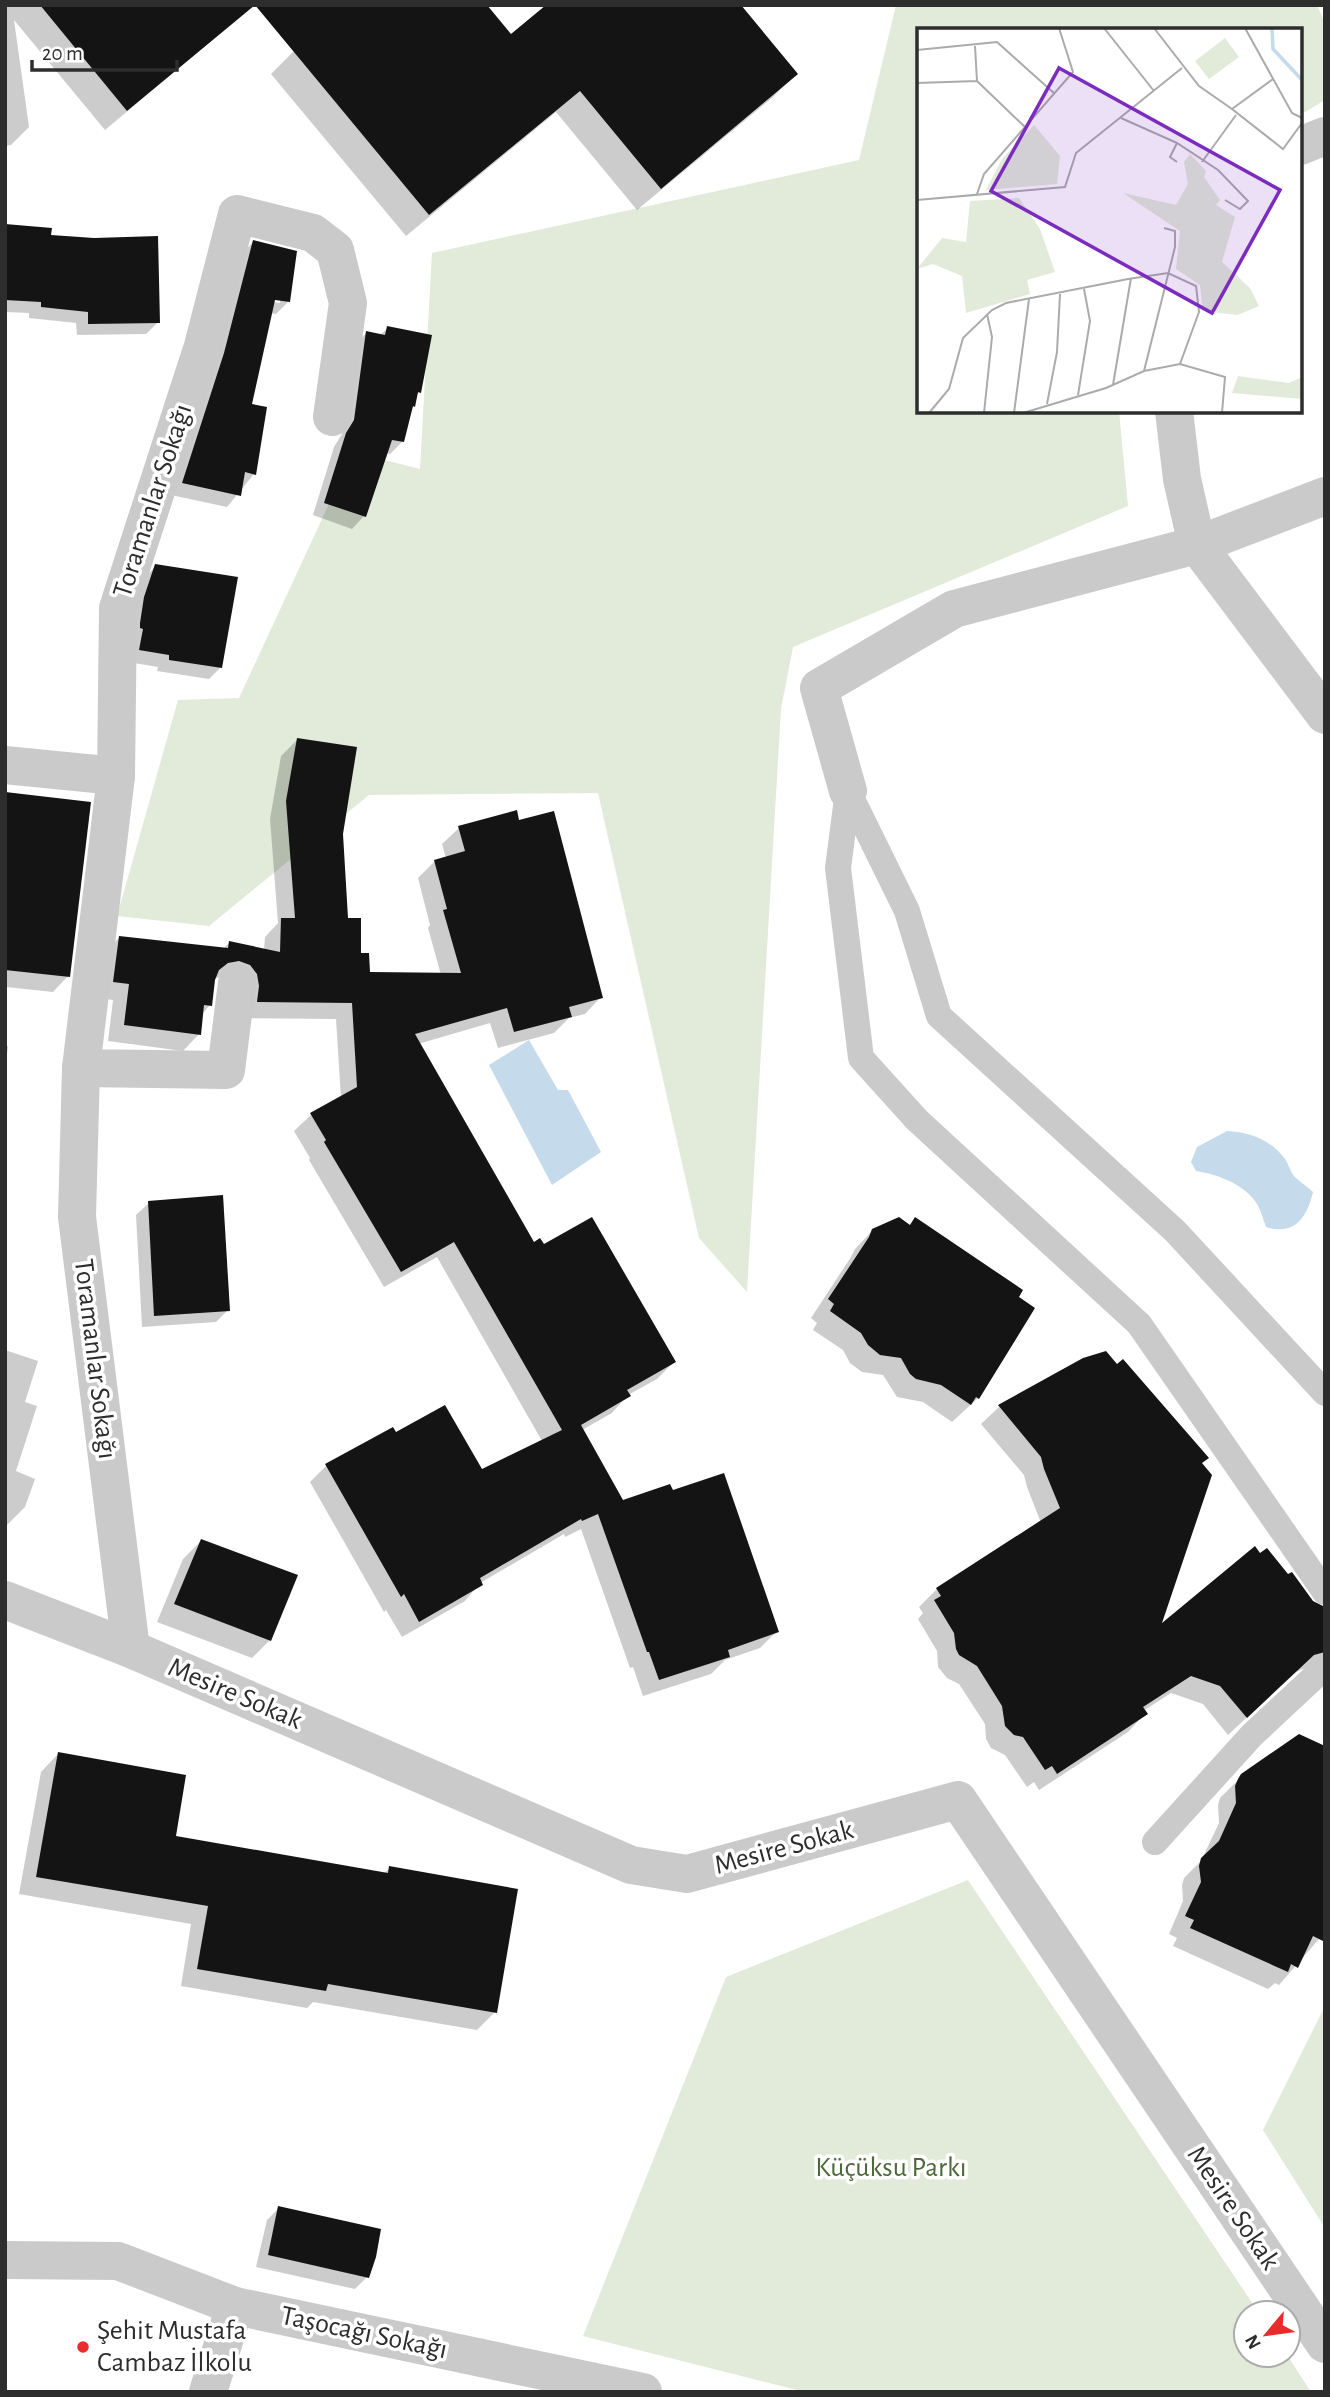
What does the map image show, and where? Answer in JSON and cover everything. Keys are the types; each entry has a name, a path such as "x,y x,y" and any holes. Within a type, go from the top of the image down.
{"street":[{"path":"1302,145 1325,136"},
{"name":"Toramanlar Sokağı","path":"131,1649 77,1217 81,1068 117,776 118,608 203,346 237,214 313,233 335,250 348,303 332,418"},
{"path":"1174,413 1182,480 1197,545 1325,715"},
{"path":"848,790 819,688 954,609 1197,545 1325,496"},
{"path":"5,765 117,776"},
{"path":"81,1068 226,1070 237,983"},
{"name":"Mesire Sokak","path":"5,1600 131,1649 631,1865 687,1874 958,1800 1325,2344"},
{"name":"Taşocağı Sokağı","path":"5,2260 118,2261 235,2306 643,2392"},
{"path":"208,2392 235,2306"}],"lane":[{"path":"848,790 907,911 939,1016 1175,1231 1325,1393"},
{"path":"848,790 838,867 861,1058 917,1119 1139,1324 1325,1592"},
{"path":"1154,1842 1252,1735 1325,1667"}],"green space":[{"path":"896,5 1317,5 1325,23 1325,100 1302,114 1302,28 917,28 917,413 1119,413 1128,506 793,647 781,709 747,1292 699,1238 598,793 369,795 209,926 117,916 178,700 239,698 353,452 420,469 432,253 859,160"},
{"name":"Küçüksu Parkı","path":"968,1880 1250,2299 1232,2299 1232,2369 1296,2369 1311,2392 805,2392 583,2336 726,1977"},
{"path":"1325,2006 1325,2228 1263,2130"}],"water":[{"path":"529,1040 558,1090 568,1090 601,1152 552,1185 489,1065"},
{"path":"1227,1131 1252,1135 1267,1142 1285,1159 1294,1176 1313,1192 1307,1210 1298,1223 1284,1229 1266,1227 1257,1204 1243,1189 1220,1177 1196,1171 1191,1162 1197,1147"}],"building":[{"path":"40,5 255,5 127,111"},
{"path":"255,5 487,5 511,34 546,5 741,5 798,74 661,189 580,91 429,215"},
{"path":"5,224 52,228 51,235 94,238 158,236 160,323 88,324 88,312 41,307 41,302 5,300"},
{"path":"253,240 297,251 290,302 275,300 252,404 267,407 256,475 245,472 241,496 182,483 224,353"},
{"path":"387,326 432,335 421,393 418,392 415,407 413,406 404,442 392,440 366,517 324,503 346,433 354,420 366,331 385,335"},
{"path":"155,564 238,577 222,668 169,660 169,655 139,650 144,597"},
{"path":"297,738 357,747 343,834 348,918 361,918 361,953 369,953 370,972 461,973 443,910 447,909 434,860 465,851 458,826 517,810 519,820 554,811 603,998 569,1007 572,1017 514,1032 507,1008 415,1034 534,1242 540,1238 544,1244 592,1217 676,1362 627,1390 631,1396 581,1425 623,1500 670,1484 673,1490 724,1473 779,1632 728,1650 730,1657 659,1680 598,1514 582,1521 581,1519 480,1578 483,1585 419,1622 404,1594 401,1597 325,1464 393,1427 396,1432 445,1405 482,1469 562,1430 454,1242 401,1272 324,1142 326,1140 310,1113 357,1087 352,1003 257,1002 257,974 250,965 239,961 228,963 219,970 212,1006 204,1005 201,1035 124,1025 129,984 113,982 119,936 228,948 229,941 280,952 281,918 295,918 286,801"},
{"path":"5,792 91,802 70,977 5,970"},
{"path":"223,1195 230,1311 154,1316 148,1201"},
{"path":"899,1217 910,1225 915,1217 1023,1290 1019,1297 1035,1308 979,1399 976,1397 971,1405 941,1385 916,1379 901,1358 880,1355 868,1345 861,1333 830,1311 834,1304 828,1299 872,1229"},
{"path":"1106,1351 1117,1364 1123,1359 1209,1458 1202,1463 1212,1475 1162,1623 1255,1546 1260,1553 1267,1548 1288,1574 1292,1572 1313,1601 1325,1607 1325,1652 1314,1655 1247,1718 1220,1686 1191,1676 1143,1707 1148,1714 1057,1774 1052,1766 1045,1770 1023,1737 1014,1735 1005,1726 1002,1706 977,1666 959,1655 954,1633 934,1600 941,1596 936,1588 1060,1508 1041,1457 998,1405 1083,1358"},
{"path":"201,1539 298,1575 271,1641 174,1604"},
{"path":"1299,1734 1325,1746 1325,1942 1313,1936 1298,1968 1291,1964 1288,1972 1190,1928 1194,1920 1185,1916 1201,1882 1201,1858 1219,1841 1236,1803 1235,1786 1241,1774"},
{"path":"58,1752 186,1775 176,1836 388,1873 389,1866 518,1889 497,2013 328,1984 326,1991 197,1969 208,1906 36,1877"},
{"path":"278,2206 381,2229 369,2278 268,2255"}],"place":[{"name":"Şehit Mustafa Cambaz İlkolu","path":"83,2347"}]}
